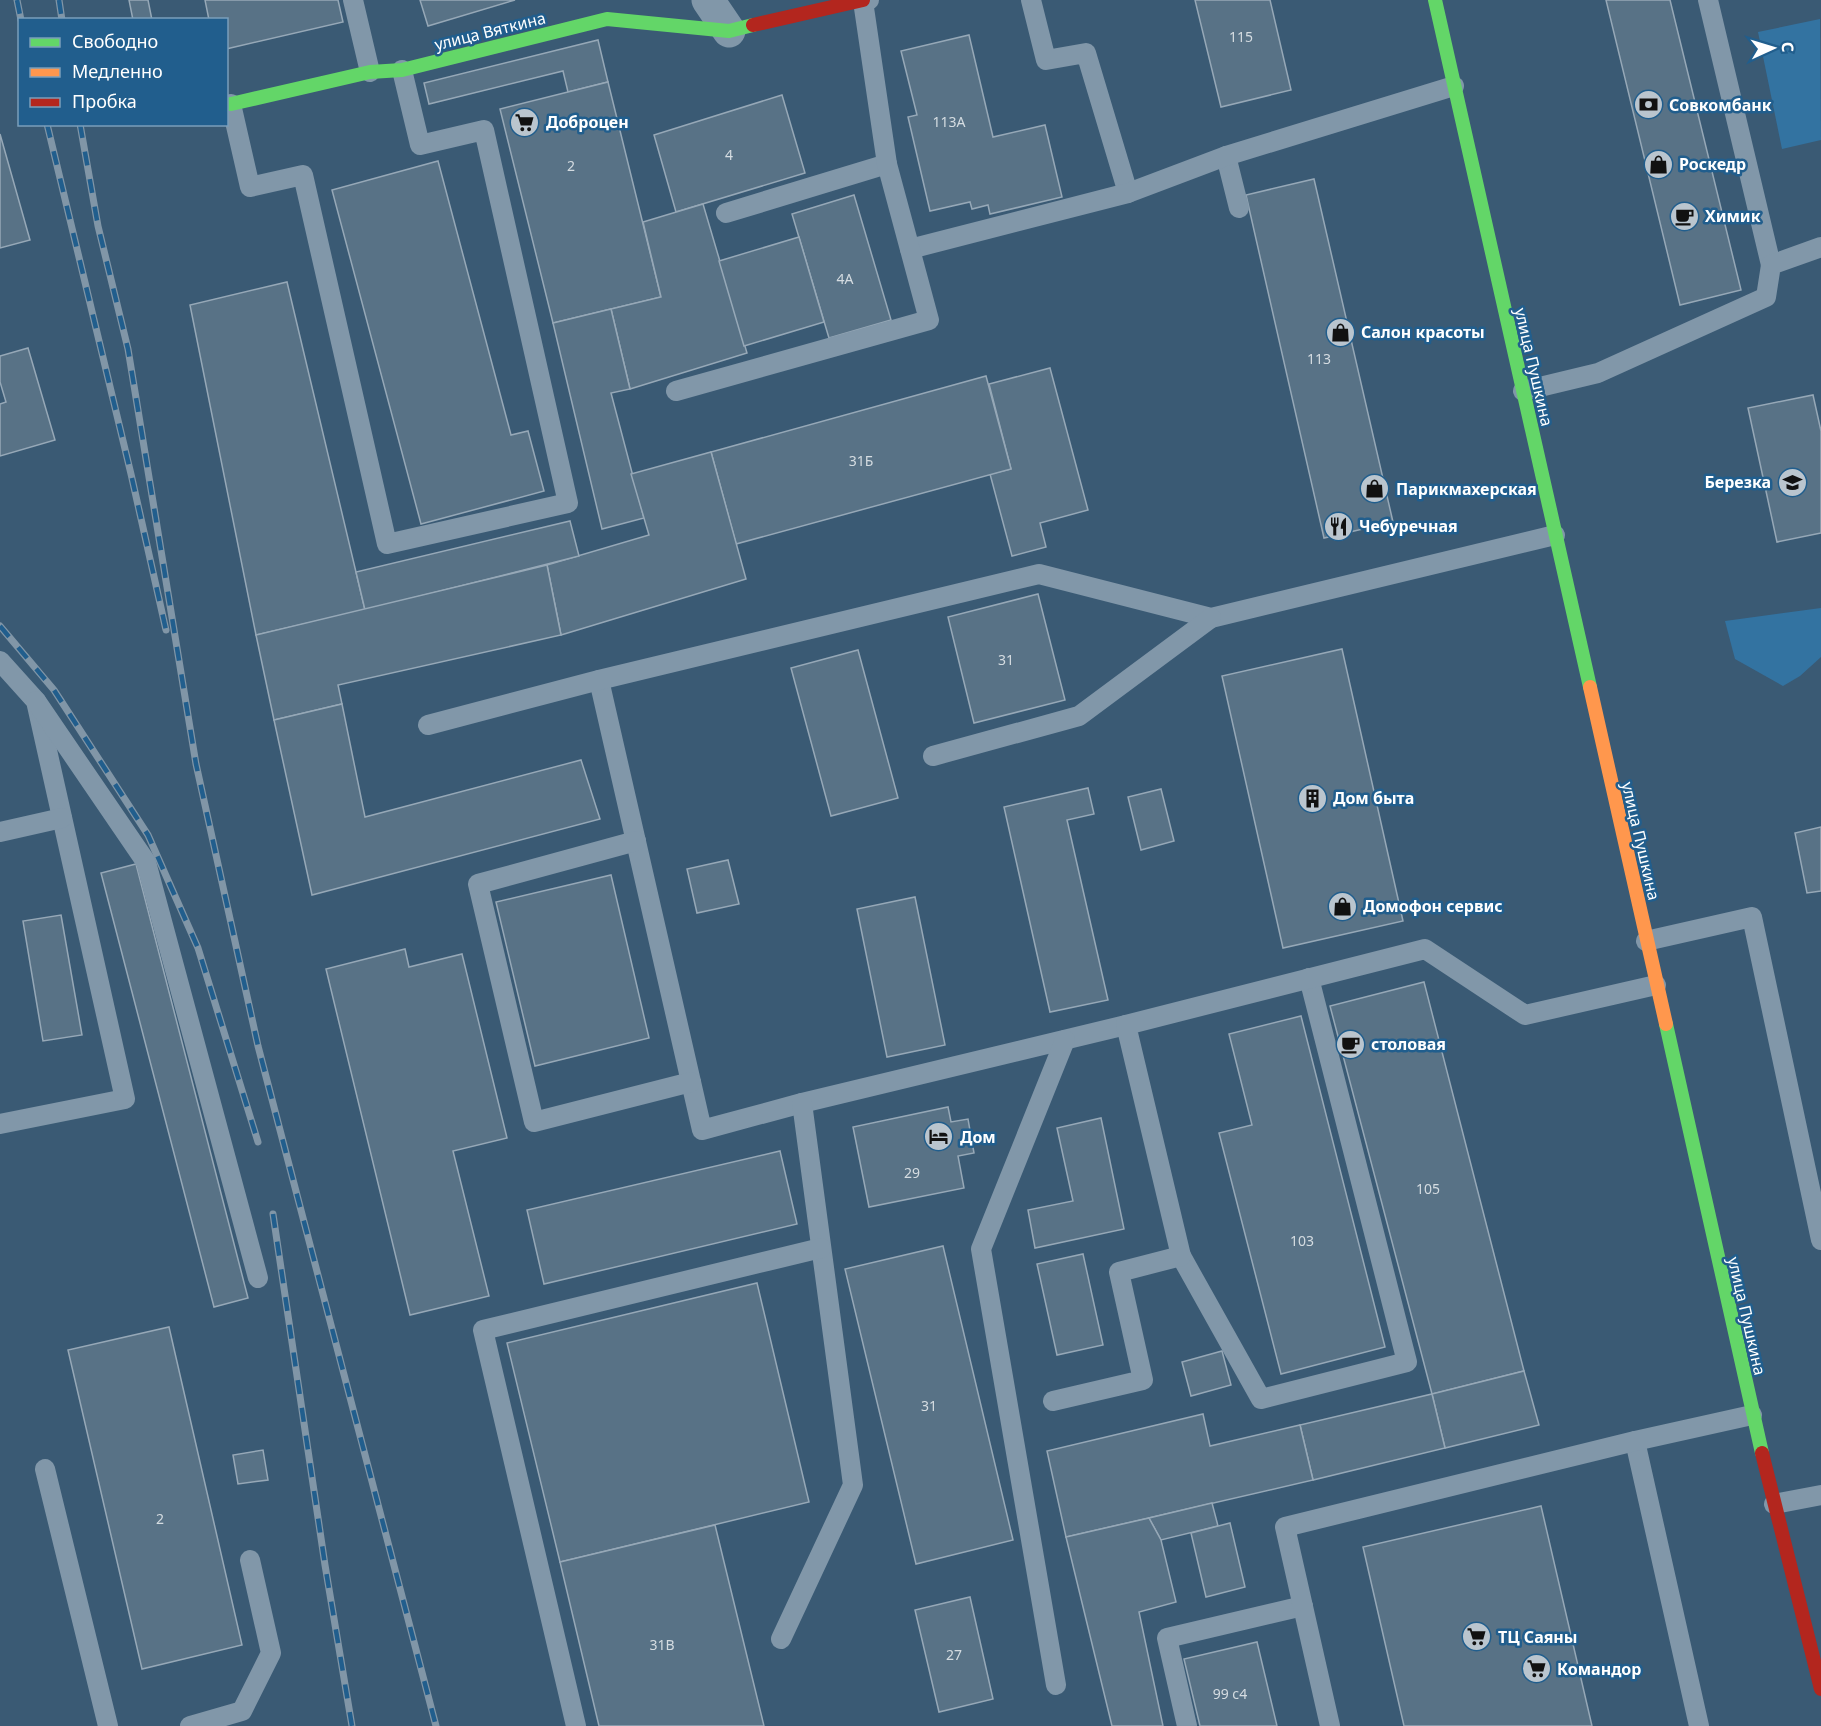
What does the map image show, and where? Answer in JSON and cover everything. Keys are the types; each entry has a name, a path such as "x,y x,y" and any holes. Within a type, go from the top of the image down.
{"main road":[{"name":"улица Вяткина","path":"231,104 370,72 402,70 607,19 729,32 865,0"},
{"name":"улица Пушкина","path":"1434,0 1752,1415 1821,1689"}],"street":[{"path":"708,0 729,32"}],"lane":[{"path":"353,0 370,72"},
{"path":"676,391 929,320 887,164 865,0"},
{"path":"1031,0 1046,60 1086,53 1128,193"},
{"path":"1523,392 1598,373 1766,297 1771,265 1708,0"},
{"path":"231,104 250,187 303,175 387,544 568,503 484,130 420,145 402,70"},
{"path":"910,249 1128,193 1226,156 1454,86"},
{"path":"1226,156 1239,208"},
{"path":"726,213 887,164"},
{"path":"1771,265 1821,247"},
{"path":"933,756 1079,716 1211,618 1555,535"},
{"path":"428,725 599,680 1039,574 1211,618"},
{"path":"0,661 36,701 146,862 258,1278"},
{"path":"599,680 702,1130 802,1103 1126,1025 1425,949 1525,1015 1656,985"},
{"path":"0,1124 125,1100 36,701"},
{"path":"0,832 62,818"},
{"path":"636,841 478,884 534,1122 691,1082"},
{"path":"1646,941 1752,917 1821,1240"},
{"path":"1126,1025 1180,1256 1261,1399 1407,1362 1309,978"},
{"path":"1056,1685 981,1250 1065,1040"},
{"path":"781,1639 853,1485 802,1103"},
{"path":"576,1726 483,1330 821,1248"},
{"path":"1053,1401 1143,1380 1119,1272 1180,1256"},
{"path":"1330,1726 1285,1527 1635,1441 1752,1415"},
{"path":"1635,1441 1699,1726"},
{"path":"45,1469 108,1726"},
{"path":"1774,1504 1821,1495"},
{"path":"190,1726 242,1711 271,1653 250,1560"},
{"path":"1187,1726 1167,1638 1303,1606"}],"shaded area":[{"path":"1820,19 1821,140 1782,149 1758,32"},
{"path":"1821,608 1821,657 1800,676 1783,686 1735,659 1725,621"}],"building":[{"path":"129,0 148,0 152,18 133,18"},
{"path":"205,0 338,0 343,22 228,49 228,18 209,18"},
{"path":"420,0 515,0 428,26"},
{"path":"1195,0 1270,0 1291,90 1221,107"},
{"path":"1606,0 1670,0 1741,290 1680,305"},
{"path":"969,35 993,137 1045,125 1062,197 990,214 988,205 972,209 970,202 930,211 908,117 917,115 901,51"},
{"path":"598,40 608,82 568,92 563,71 429,104 424,83"},
{"path":"608,82 661,297 553,323 500,109"},
{"path":"782,95 805,173 676,212 654,135"},
{"path":"0,134 30,240 0,248"},
{"path":"438,161 511,435 528,431 544,491 421,524 332,190"},
{"path":"1314,179 1393,522 1324,538 1246,195"},
{"path":"854,195 891,320 829,338 792,214"},
{"path":"703,204 747,353 630,389 611,309 661,297 643,222"},
{"path":"799,237 824,322 744,346 719,261"},
{"path":"287,282 365,610 256,635 190,305"},
{"path":"611,309 630,389 611,393 644,518 602,529 553,323"},
{"path":"28,348 55,440 0,456 0,404 6,402 0,382 0,356"},
{"path":"1050,368 1088,510 1040,523 1046,547 1012,556 990,474 1011,469 989,384"},
{"path":"986,376 1011,469 736,544 711,452"},
{"name":"Березка","path":"1813,395 1821,431 1821,533 1777,542 1748,408"},
{"path":"711,452 746,579 561,635 547,565 649,535 631,474"},
{"path":"570,521 579,556 365,610 356,572"},
{"path":"547,565 561,635 338,685 342,704 274,720 256,635"},
{"path":"1038,594 1065,700 974,723 948,617"},
{"name":"Дом быта","path":"1342,649 1403,921 1283,948 1222,676"},
{"path":"858,650 898,798 831,816 791,668"},
{"path":"342,704 365,817 581,760 600,819 312,895 274,720"},
{"path":"1088,788 1094,814 1067,820 1108,1000 1050,1012 1004,807"},
{"path":"1161,789 1174,841 1141,850 1128,797"},
{"path":"1821,827 1821,891 1807,893 1795,833"},
{"path":"728,860 739,904 697,913 687,869"},
{"path":"136,864 248,1298 214,1307 101,873"},
{"path":"611,875 649,1038 535,1066 496,902"},
{"path":"915,897 945,1045 887,1057 857,909"},
{"path":"61,915 82,1035 43,1041 23,921"},
{"path":"405,949 409,967 462,954 507,1138 453,1151 489,1296 410,1315 326,969"},
{"path":"1424,982 1524,1371 1432,1394 1330,1006"},
{"path":"1301,1016 1385,1347 1281,1374 1219,1133 1252,1125 1229,1034"},
{"path":"948,1107 951,1122 968,1119 974,1153 958,1156 964,1188 869,1207 853,1127"},
{"path":"1101,1118 1124,1229 1035,1248 1028,1210 1073,1201 1057,1128"},
{"path":"780,1151 797,1224 544,1284 527,1210"},
{"path":"943,1246 1013,1540 916,1564 845,1269"},
{"path":"1083,1254 1103,1345 1057,1355 1037,1264"},
{"path":"757,1283 809,1502 560,1562 507,1343"},
{"path":"169,1327 242,1645 142,1669 68,1350"},
{"path":"1222,1351 1231,1385 1191,1396 1182,1362"},
{"path":"1524,1371 1539,1425 1445,1448 1432,1394"},
{"path":"1432,1394 1445,1448 1313,1480 1300,1425"},
{"path":"1203,1414 1210,1446 1300,1425 1313,1480 1066,1537 1047,1451"},
{"path":"263,1450 268,1480 238,1484 233,1455"},
{"path":"1212,1503 1218,1526 1161,1540 1149,1518"},
{"name":"ТЦ Саяны","path":"1541,1506 1592,1726 1404,1726 1363,1547"},
{"path":"1149,1518 1161,1540 1176,1602 1139,1612 1163,1726 1112,1726 1066,1537"},
{"path":"1230,1523 1245,1587 1206,1597 1191,1533"},
{"path":"715,1525 764,1726 599,1726 560,1562"},
{"path":"970,1597 993,1699 939,1712 915,1610"},
{"path":"1257,1642 1277,1726 1200,1726 1184,1659"}],"railway":[{"path":"17,0 21,18"},
{"path":"59,0 62,18"},
{"path":"47,126 166,630"},
{"path":"80,126 98,226 128,349 196,764 258,1046 436,1726"},
{"path":"0,626 54,690 148,835 198,948 258,1142"},
{"path":"273,1214 325,1565 352,1726"}],"traffic: fast":[{"path":"1435,0 1590,687"},
{"path":"231,104 370,72 402,70 607,19 729,31 753,25"},
{"path":"1666,1024 1762,1453"}],"traffic: slow":[{"path":"1590,687 1666,1024"}],"traffic: jam":[{"path":"753,25 863,0"},
{"path":"1762,1453 1821,1689"}],"place":[{"name":"Совкомбанк","path":"1648,105"},
{"name":"Доброцен","path":"525,122"},
{"name":"Роскедр","path":"1658,164"},
{"name":"Химик","path":"1684,216"},
{"name":"Салон красоты","path":"1340,332"},
{"name":"Березка","path":"1792,482"},
{"name":"Парикмахерская","path":"1375,489"},
{"name":"Чебуречная","path":"1338,526"},
{"name":"Дом быта","path":"1312,798"},
{"name":"Домофон сервис","path":"1342,906"},
{"name":"столовая","path":"1350,1044"},
{"name":"Дом","path":"939,1137"},
{"name":"ТЦ Саяны","path":"1477,1637"},
{"name":"Командор","path":"1536,1669"}]}
